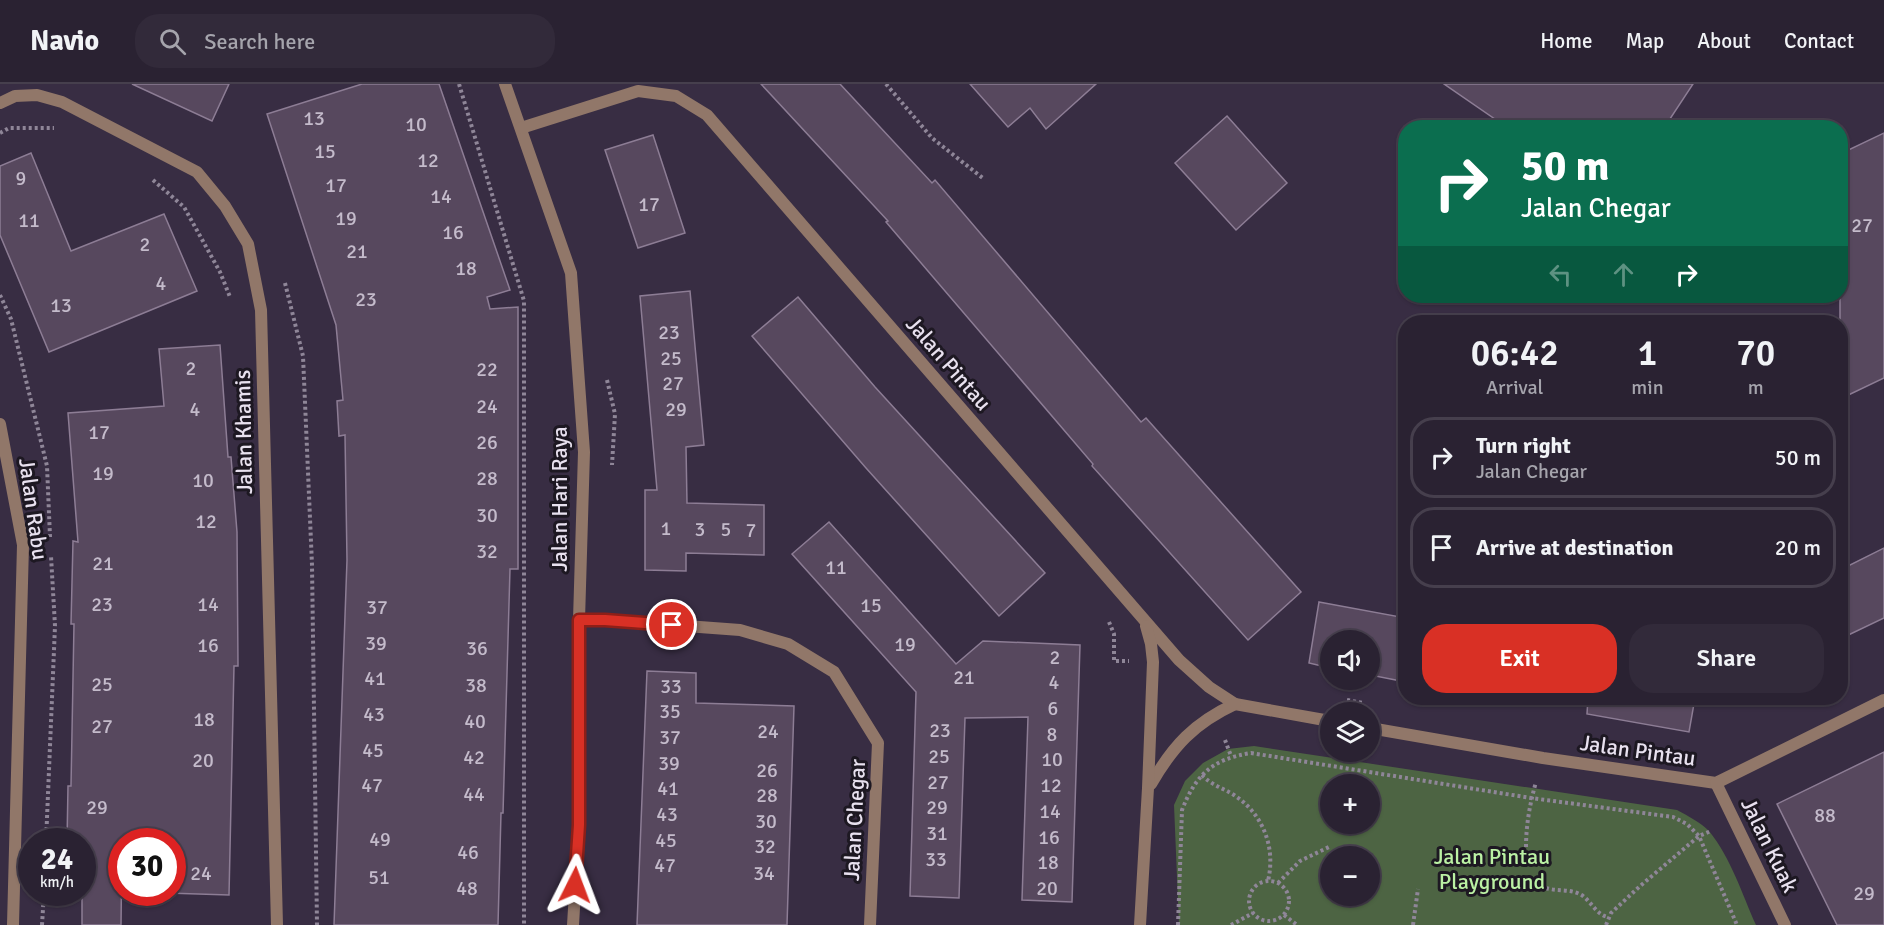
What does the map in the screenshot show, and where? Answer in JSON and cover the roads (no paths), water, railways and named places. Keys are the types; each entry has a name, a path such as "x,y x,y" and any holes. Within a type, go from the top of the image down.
{"street":[{"name":"Jalan Hari Raya","path":"505,84 571,273 584,452 579,620 579,825 573,925"},
{"name":"Jalan Pintau","path":"520,128 638,91 676,96 707,115 1179,660 1209,687 1235,704 1320,719"},
{"name":"Jalan Khamis","path":"0,103 15,96 37,95 62,102 197,172 225,206 248,244 261,310 277,925"},
{"name":"Jalan Rabu","path":"0,424 23,545 13,925"},
{"name":"Jalan Chegar","path":"579,620 740,630 788,644 834,672 878,743 870,925"},
{"path":"1140,925 1149,788 1153,662 1145,622"},
{"name":"Jalan Pintau","path":"1380,730 1543,758 1716,783 1884,699"},
{"path":"1149,788 1166,758 1188,732 1235,704"},
{"name":"Jalan Kuak","path":"1716,783 1785,925"}],"park label":[{"name":"Jalan Pintau Playground","path":"1492,868"}]}
